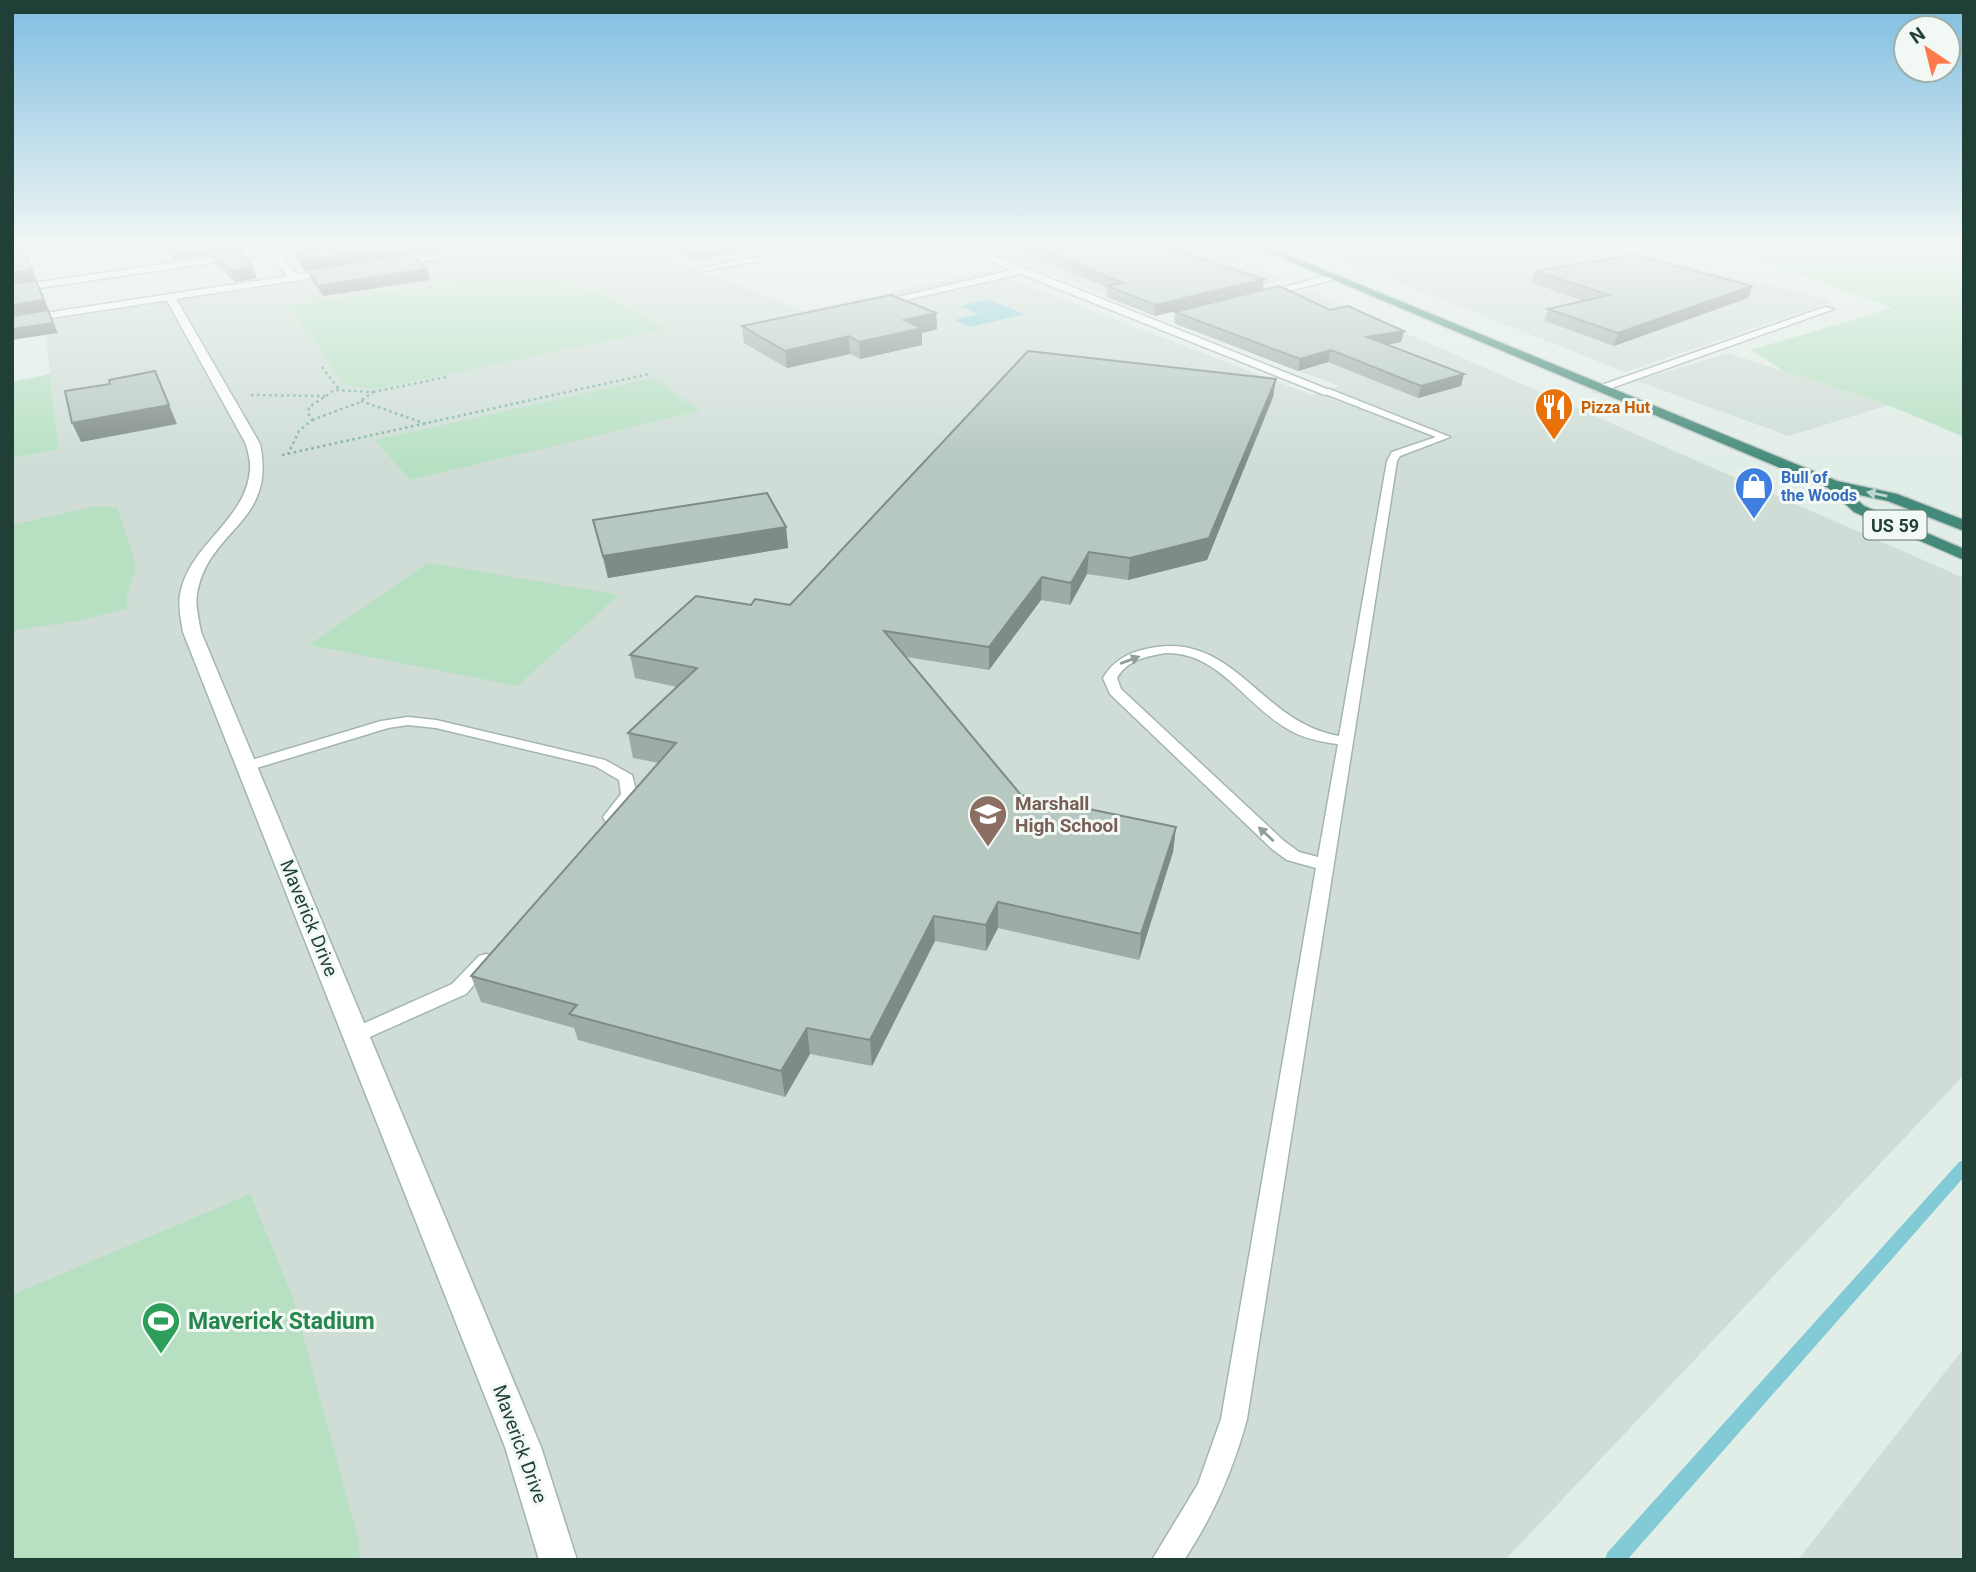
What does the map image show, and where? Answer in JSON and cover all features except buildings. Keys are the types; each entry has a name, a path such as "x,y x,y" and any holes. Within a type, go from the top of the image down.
{"highway":[{"name":"US 59","path":"1432,318 1833,485 1892,497 1964,526"},
{"name":"US 59","path":"1833,485 1859,509 1964,555"}],"street":[{"path":"12,321 30,318"},
{"name":"Maverick Drive","path":"182,318 253,444 259,462 255,492 202,556 188,593 192,632 518,1434 558,1560"},
{"path":"1138,318 1326,391"},
{"path":"1150,323 1168,318"},
{"path":"1599,388 1802,318"}],"lane":[{"path":"1166,1560 1184,1537 1202,1506 1222,1463 1234,1419 1392,461 1396,454 1445,436 1326,391"},
{"path":"1325,865 1293,856 1278,845 1115,691 1110,678 1117,665 1127,660 1161,650 1185,650 1212,660 1291,725 1311,734 1344,741"},
{"path":"247,766 386,724 408,721 436,724 600,764 620,772 626,778 629,794 597,834"},
{"path":"356,1034 459,989 498,947"}],"path":[{"path":"312,420 308,413 309,407 338,388 323,367"},
{"path":"282,455 649,374"},
{"path":"334,390 373,392 447,377"},
{"path":"288,454 299,431 312,420 360,401 373,392"},
{"path":"250,395 326,396"},
{"path":"360,401 426,424"}],"shaded area":[{"name":"Marshall High School","path":"61,318 1112,318 1312,395 1339,386 1175,324 1198,318 1372,318 1964,578 1964,1075 1505,1560 12,1560 12,458 59,449 44,321"},
{"path":"1489,318 1782,318 1625,372"},
{"path":"1728,353 1888,405 1789,436 1637,381"},
{"path":"1964,1348 1964,1560 1798,1560"}],"green space":[{"path":"298,318 647,318 664,329 376,389 343,385 313,339 309,339"},
{"path":"1857,318 1964,318 1964,437 1888,405 1784,371 1751,350"},
{"path":"50,374 59,449 12,458 12,382"},
{"path":"653,378 700,411 410,480 375,440"},
{"path":"96,506 117,507 136,566 126,600 129,608 82,620 12,631 12,525"},
{"path":"428,563 619,595 517,686 309,645"},
{"name":"Maverick Stadium","path":"250,1194 293,1298 359,1542 360,1560 12,1560 12,1295"}],"water":[{"path":"961,318 1006,318 970,327 954,320"}],"waterway":[{"path":"1614,1560 1964,1166"}],"place":[{"name":"Pizza Hut","path":"1554,441"},
{"name":"Bull of the Woods","path":"1754,520"},
{"name":"Marshall High School","path":"988,848"},
{"name":"Maverick Stadium","path":"161,1355"}]}
